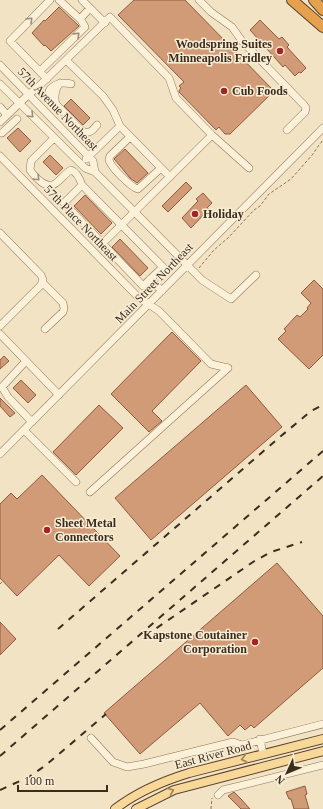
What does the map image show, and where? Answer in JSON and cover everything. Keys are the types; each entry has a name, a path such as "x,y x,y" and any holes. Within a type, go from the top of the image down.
{"highway":[{"path":"287,0 310,16"},
{"path":"292,0 323,27"},
{"path":"314,0 323,10"}],"main road":[{"name":"East River Road","path":"115,809 132,797 169,780 189,773 323,739"},
{"name":"East River Road","path":"140,808 174,790 192,784 323,751"}],"street":[{"path":"47,79 10,40 50,0"},
{"path":"40,71 85,27 80,19 59,0"},
{"path":"82,0 104,23"},
{"path":"199,0 211,12 232,27 242,41 304,105 306,108 305,112 287,130"},
{"path":"80,19 90,8"},
{"path":"0,122 28,94 47,79 110,17 169,78 176,98 212,135 248,168"},
{"path":"66,60 103,96 113,110 120,126 170,178"},
{"path":"49,62 57,69"},
{"name":"57th Avenue Northeast","path":"0,65 93,161 96,172"},
{"path":"71,84 60,83 52,87 49,91 49,97 83,132 88,133 97,125"},
{"name":"57th Avenue Northeast","path":"0,84 85,168 96,172 207,284 231,299 256,275"},
{"path":"0,108 8,115"},
{"path":"2,133 17,119"},
{"path":"54,138 31,160 30,167 32,172 43,183 50,185 55,185 68,172 71,170 74,171 120,126"},
{"name":"Main Street Northeast","path":"0,454 323,128"},
{"path":"103,243 212,135"},
{"path":"130,137 110,156 109,159 111,165 133,187 138,189 161,168"},
{"name":"57th Place Northeast","path":"0,156 139,298 159,311 210,364 228,368 90,492"},
{"path":"74,171 79,177 82,185 162,267 143,286 107,250 103,243 64,203 82,185"},
{"path":"0,233 41,275 43,281 64,306 63,312 45,330"},
{"path":"150,279 162,291"},
{"path":"0,326 41,285 43,281"},
{"path":"0,334 59,395"},
{"path":"26,361 2,387 8,397 32,422"},
{"path":"24,430 76,482"},
{"path":"91,738 112,762 126,767 233,742 242,745 260,739 323,724"},
{"path":"260,739 263,754"},
{"path":"218,795 223,790 323,765"}],"path":[{"path":"202,266 202,263 214,250 229,237 254,210 260,206 269,194 291,179 323,140"},
{"path":"0,584 3,581"}],"building":[{"path":"134,0 185,0 274,91 230,134 225,134 219,127 216,130 179,92 181,88 179,86 184,82 118,15"},
{"path":"59,7 79,26 51,51 32,33"},
{"name":"Woodspring Suites Minneapolis Fridley","path":"260,20 279,39 282,37 289,45 287,47 306,68 301,73 299,72 295,76 285,65 283,67 250,30"},
{"path":"71,99 90,118 83,125 64,106"},
{"path":"18,128 31,141 20,152 7,138"},
{"path":"125,149 148,173 137,183 130,178 114,159"},
{"path":"50,155 63,168 56,175 43,162"},
{"path":"186,182 192,188 168,212 162,206"},
{"name":"Holiday","path":"203,193 212,203 207,208 209,209 191,228 182,218 198,201 196,199"},
{"path":"85,195 112,223 101,234 74,206"},
{"path":"120,239 148,268 140,276 112,247"},
{"path":"314,280 323,289 323,355 309,369 278,339 286,331 284,329 297,315 300,317 308,309 307,308 311,303 301,293"},
{"path":"172,332 201,361 152,411 162,421 149,432 111,394"},
{"path":"4,356 9,361 0,369 0,360"},
{"path":"21,380 36,395 28,403 13,388"},
{"path":"246,385 282,427 151,540 115,498"},
{"path":"0,398 15,413 10,417 0,406"},
{"path":"99,405 123,428 76,475 53,452"},
{"name":"Sheet Metal Connectors","path":"42,475 120,556 89,586 59,555 17,596 0,578 0,504 11,493 17,499"},
{"name":"Kapstone Coutainer Corporation","path":"277,563 323,616 323,668 254,728 251,725 245,730 240,725 228,736 200,703 140,754 104,713"},
{"path":"0,622 16,639 0,655"},
{"path":"305,786 307,794 305,795 309,809 294,809 291,799 289,799 286,792"},
{"path":"234,792 250,809 241,809 228,796"}],"railway":[{"path":"58,629 281,436 311,411 323,405"},
{"path":"0,730 323,451"},
{"path":"0,756 323,476"},
{"path":"145,636 253,562 271,552 302,542"},
{"path":"0,790 29,777 46,765 106,714"}],"place":[{"name":"Woodspring Suites Minneapolis Fridley","path":"280,51"},
{"name":"Cub Foods","path":"224,91"},
{"name":"Holiday","path":"195,214"},
{"name":"Sheet Metal Connectors","path":"47,530"},
{"name":"Kapstone Coutainer Corporation","path":"255,642"}]}
